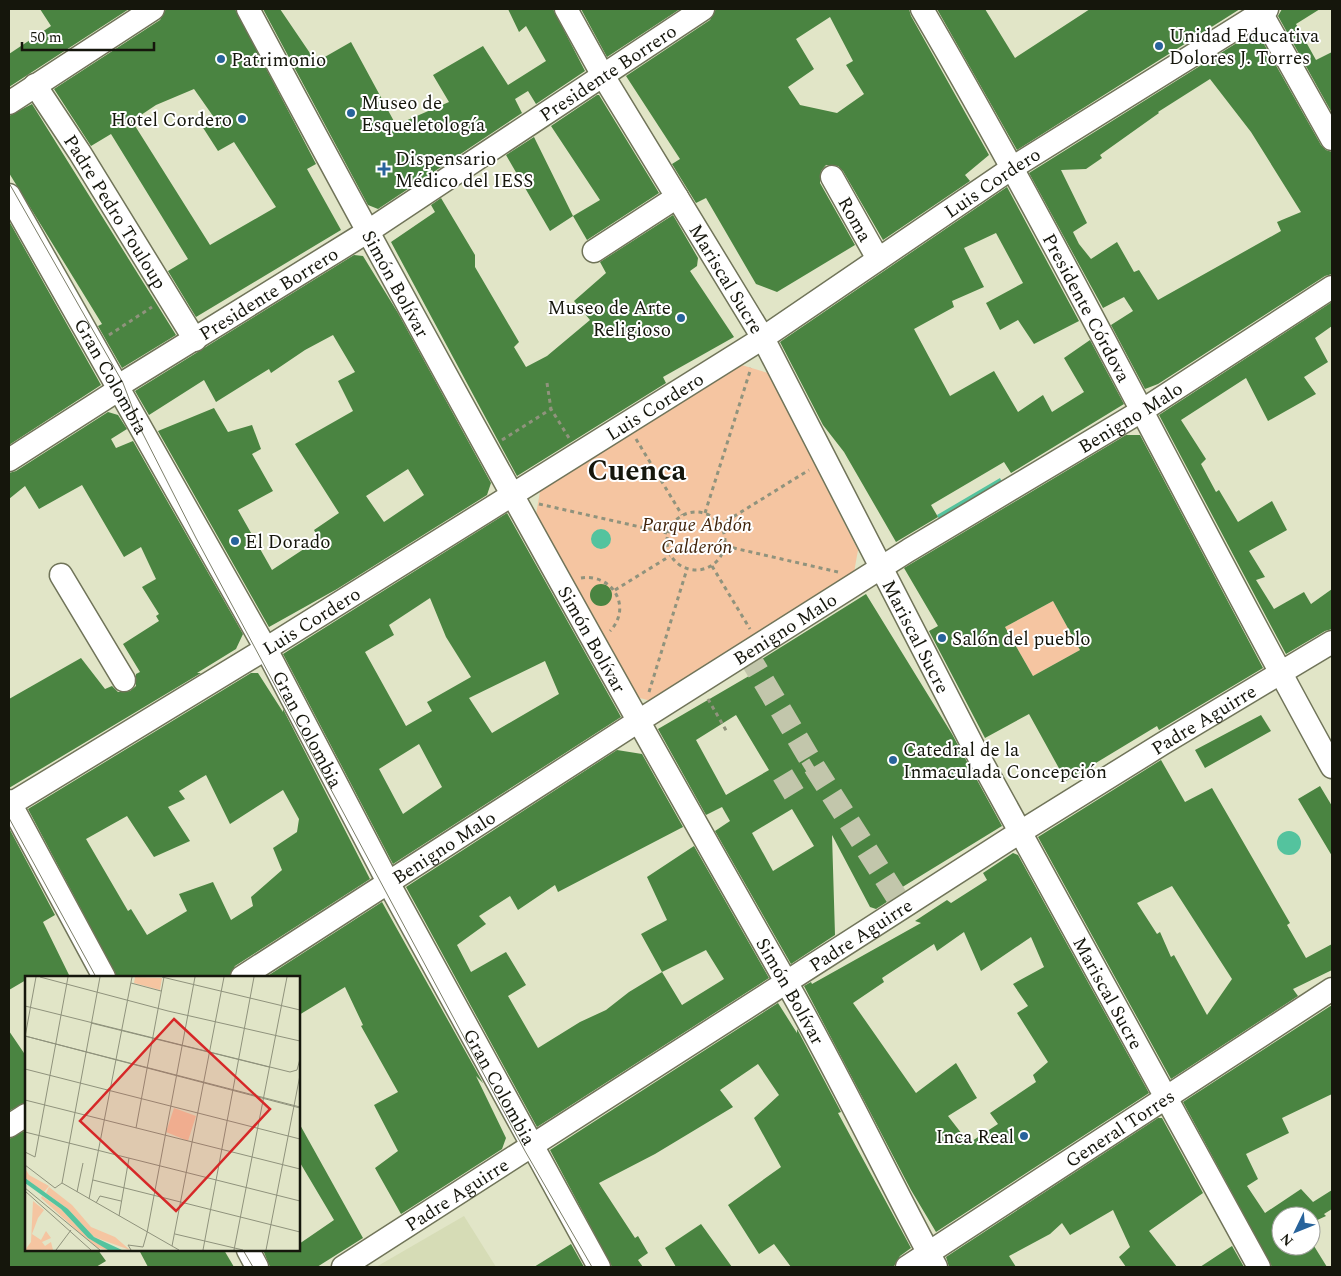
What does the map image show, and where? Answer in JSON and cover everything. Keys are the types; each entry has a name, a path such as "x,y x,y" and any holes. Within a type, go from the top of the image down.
{"street":[{"path":"9,103 153,9"},
{"name":"Simón Bolívar","path":"248,9 367,232 637,722 786,982 933,1260"},
{"name":"Mariscal Sucre","path":"566,9 602,74 763,338 1020,832 1168,1098 1259,1267"},
{"name":"Presidente Borrero","path":"9,460 118,390 123,383 196,340 367,232 602,74 703,9"},
{"name":"Presidente Córdova","path":"922,9 1012,168 1143,410 1281,674 1332,767"},
{"path":"1262,10 1332,139"},
{"name":"Luis Cordero","path":"9,803 266,649 763,338 1012,168 1262,10"},
{"name":"Padre Pedro Touloup","path":"35,85 196,340"},
{"name":"Roma","path":"832,177 878,259"},
{"name":"Gran Colombia","path":"9,196 266,649 389,884 531,1147 599,1267"},
{"path":"594,251 677,197"},
{"name":"Benigno Malo","path":"244,976 389,884 637,722 882,568 1143,410 1332,286"},
{"path":"61,575 124,680"},
{"name":"Padre Aguirre","path":"342,1267 1020,832 1332,642"},
{"path":"9,803 103,976"},
{"name":"General Torres","path":"907,1267 933,1260 1168,1098 1332,989"},
{"path":"9,1126 25,1116"},
{"path":"249,1251 257,1267"}],"path":[{"path":"102,340 169,296"},
{"path":"705,513 751,368"},
{"path":"547,383 551,409 578,454"},
{"path":"487,449 551,409"},
{"path":"635,437 682,515"},
{"path":"720,525 816,466"},
{"path":"538,503 667,533"},
{"path":"692,512 705,513 720,525 724,535 725,546 720,559 712,566 699,571 687,569 676,564 670,556 666,541 667,533 671,525 682,515 692,512"},
{"path":"725,546 844,574"},
{"path":"615,590 670,556"},
{"path":"712,566 760,645"},
{"path":"646,700 687,569"},
{"path":"580,578 599,578 615,590 619,598 620,618 609,633"},
{"path":"698,684 727,732"}],"shaded area":[{"path":"1000,478 1003,484 940,521 937,515"},
{"path":"597,529 605,529 611,535 611,543 605,549 597,549 591,543 591,535"},
{"path":"1289,831 1294,832 1300,838 1300,848 1294,854 1289,855 1284,854 1278,848 1277,843 1278,838 1284,832"},
{"path":"464,1216 496,1267 376,1267"}],"green space":[{"name":"Parque Abdón Calderón","path":"735,363 768,373 858,550 852,584 662,704 629,695 535,520 541,486"},
{"path":"1053,601 1080,650 1033,676 1005,627"}],"building":[{"path":"40,9 129,9 9,87 9,54 51,26"},
{"path":"166,9 235,9 316,164 307,169 341,230 196,317 168,271 188,259 111,134 91,146 54,89 160,20","holes":["194,89 213,116 200,123 218,151 234,142 276,207 210,245 132,121 156,105"]},
{"path":"263,9 280,9 316,62 351,42 396,125 449,102 433,75 483,46 508,85 546,61 526,26 519,32 508,9 553,9 585,71 536,104 528,91 515,99 522,113 378,209 368,205"},
{"path":"581,9 680,9 607,57"},
{"path":"716,9 909,9 911,16 989,155 965,175 970,181 883,240 843,171 838,166 826,165 821,171 820,183 855,245 777,292 756,284 706,198 696,203 672,164 680,159 626,76 710,20","holes":["830,17 853,61 846,65 864,94 837,113 800,105 788,87 814,69 796,39"]},
{"path":"937,9 985,9 1015,58 1090,9 1240,9 1017,150"},
{"path":"1282,9 1320,9 1296,24 1316,60 1332,52 1332,113 1278,16"},
{"path":"1251,34 1260,37 1321,145 1326,150 1332,152 1332,274 1325,276 1158,384 1145,389 1111,325 1133,311 1124,297 1103,308 1029,173","holes":["1210,79 1251,132 1301,212 1277,222 1281,231 1158,300 1139,270 1134,272 1117,242 1091,259 1079,244 1073,232 1087,223 1061,170 1086,169 1102,158 1100,155 1158,112"]},
{"path":"599,95 659,193 587,240 573,216 600,200 551,126"},
{"path":"32,104 176,335 122,368 98,326 102,324 9,173 9,116"},
{"path":"534,137 573,216 550,231 506,155"},
{"path":"1007,187 1079,321 1034,344 1018,320 1000,330 986,303 1023,283 996,233 964,248 984,287 952,301 954,307 914,329 950,396 994,371 1018,412 1043,395 1052,412 1084,392 1064,358 1090,340 1124,404 1011,473 1004,462 931,505 938,517 896,542 844,452 823,425 780,342"},
{"path":"441,198 475,255 475,267 519,342 514,347 526,367 547,356 590,320 574,301 606,273 600,262 673,215 698,258 697,266 690,271 734,337 663,377 666,383 517,476 391,242 435,212 431,205"},
{"path":"9,221 101,385 9,445"},
{"path":"354,255 363,256 398,313 491,483 487,495 337,589 269,627 158,431 214,408 228,432 252,425 261,449 252,454 273,491 238,510 272,570 319,539 314,530 339,513 295,444 353,411 338,381 355,372 333,335 305,350 271,373 269,369 216,402 204,380 149,415 135,391","holes":["408,469 424,495 384,522 366,496"]},
{"path":"1332,302 1332,326 1315,338 1328,362 1304,377 1316,394 1268,421 1246,378 1181,420 1206,459 1201,464 1216,492 1219,490 1238,522 1272,501 1287,530 1249,551 1265,577 1256,580 1274,609 1304,592 1311,604 1332,589 1332,629 1325,631 1286,654 1159,415"},
{"path":"108,412 118,415 127,429 111,439 116,448 133,441 243,634 236,649 197,673 201,673 9,788 9,699 81,658 105,689 112,686 118,692 130,691 136,686 136,674 140,672 123,644 159,621 156,616 159,614 142,587 156,579 141,547 124,557 82,485 39,509 25,486 9,499 9,473 16,471"},
{"path":"1126,435 1140,435 1263,668 1159,730 1157,726 1066,781 1029,714 985,738 929,631 938,626 904,568","holes":["1053,601 1080,650 1033,676 1005,627"]},
{"path":"507,513 621,717 393,864 283,654","holes":["430,598 446,637 471,677 427,702 432,711 406,726 365,652 394,635 389,625","545,661 559,694 492,733 469,698","419,744 442,787 403,814 379,769"]},
{"path":"601,584 609,587 612,595 609,603 601,606 593,603 590,595 593,587"},
{"path":"866,594 952,734 1002,826 891,894 893,898 876,909 870,907 832,835 835,935 791,964 715,831 730,821 722,807 706,815 658,729 761,669 757,662","holes":["736,715 769,770 726,795 696,740","792,809 814,846 773,871 752,833"]},
{"path":"251,673 258,673 283,712 283,709 370,879 235,966 230,976 116,976 28,809","holes":["206,775 230,824 283,790 299,819 297,832 273,848 282,870 251,897 253,906 231,920 213,882 179,894 187,911 147,935 131,909 128,911 86,839 127,816 154,857 190,841 168,807 185,799 179,791"]},
{"path":"1261,715 1271,731 1205,768 1195,750"},
{"path":"617,750 642,754 683,827 558,892 555,885 518,910 510,896 479,916 486,924 457,945 471,972 506,952 526,985 508,996 538,1048 580,1022 606,1010 629,992 662,972 641,934 667,920 647,877 694,846 769,978 537,1127 406,887","holes":["706,950 724,979 682,1005 662,972"]},
{"path":"1161,760 1185,802 1212,788 1290,923 1287,925 1306,958 1332,944 1332,970 1293,989 1298,996 1171,1079 1038,837","holes":["1172,886 1232,979 1207,1015 1174,955 1171,957 1160,932 1157,934 1137,903"]},
{"path":"1320,786 1332,806 1332,856 1298,799"},
{"path":"9,828 55,915 43,922 70,976 25,976 25,981 9,990"},
{"path":"1013,853 1018,855 1149,1093 936,1232 911,1190 804,986 811,982 812,984 921,923 915,921 947,900 951,903 987,880 983,873","holes":["964,932 981,971 1031,937 1044,967 1013,984 1028,1006 1017,1013 1048,1062 1033,1075 1036,1082 990,1113 998,1124 969,1143 948,1116 977,1098 956,1063 916,1093 853,1003 884,982 882,978 934,944 937,951"]},
{"path":"382,902 483,1083 476,1076 506,1138 502,1149 401,1214 375,1168 398,1151 374,1105 398,1092 361,1026 363,1025 345,987 300,1014 300,976 268,976"},
{"path":"778,1003 797,1033 797,1029 841,1112 838,1113 911,1248 900,1256 894,1266 890,1267 791,1267 774,1244 759,1254 728,1205 781,1167 754,1118 779,1095 758,1064 720,1090 733,1107 655,1154 599,1183 635,1238 638,1236 648,1253 638,1260 643,1267 612,1267 550,1150"},
{"path":"1332,1005 1332,1094 1282,1118 1289,1133 1246,1154 1258,1179 1247,1186 1265,1213 1271,1209 1271,1256 1320,1256 1327,1267 1272,1267 1183,1102"},
{"path":"9,1031 25,1055 25,1103 9,1111"},
{"path":"1158,1118 1162,1118 1203,1193 1149,1231 1177,1267 1126,1267 1119,1257 1130,1247 1113,1210 1070,1235 1062,1223 1050,1234 1009,1256 1016,1267 949,1267 946,1257"},
{"path":"300,1125 363,1238 317,1267 270,1267 263,1251 300,1251 300,1243 334,1220 300,1163"},
{"path":"25,1131 25,1251 99,1251 106,1261 96,1267 9,1267 9,1139"},
{"path":"1301,1189 1313,1202 1332,1190 1332,1209 1324,1214 1326,1216 1321,1218 1321,1206 1276,1206"},
{"path":"701,1224 732,1267 676,1267 665,1248"},
{"path":"571,1244 584,1267 534,1267"},
{"path":"1232,1246 1244,1267 1200,1267"},
{"path":"140,1251 225,1251 234,1267 148,1267"}],"tunnel":[{"path":"747,653 815,768 903,907"},
{"path":"779,790 815,768"}],"tram line":[{"path":"9,183 123,383 141,430 196,538 525,1151 592,1267"},
{"path":"9,818 95,976"},
{"path":"244,1251 253,1267"}],"place":[{"name":"Unidad Educativa Dolores J. Torres","path":"1159,46"},
{"name":"Patrimonio","path":"221,59"},
{"name":"Museo de Esqueletología","path":"351,113"},
{"name":"Hotel Cordero","path":"242,119"},
{"name":"Dispensario Médico del IESS","path":"384,169"},
{"name":"Museo de Arte Religioso","path":"681,318"},
{"name":"El Dorado","path":"235,541"},
{"name":"Salón del pueblo","path":"942,638"},
{"name":"Catedral de la Inmaculada Concepción","path":"893,760"},
{"name":"Inca Real","path":"1024,1136"}],"district":[{"name":"Cuenca","path":"637,470"}]}
